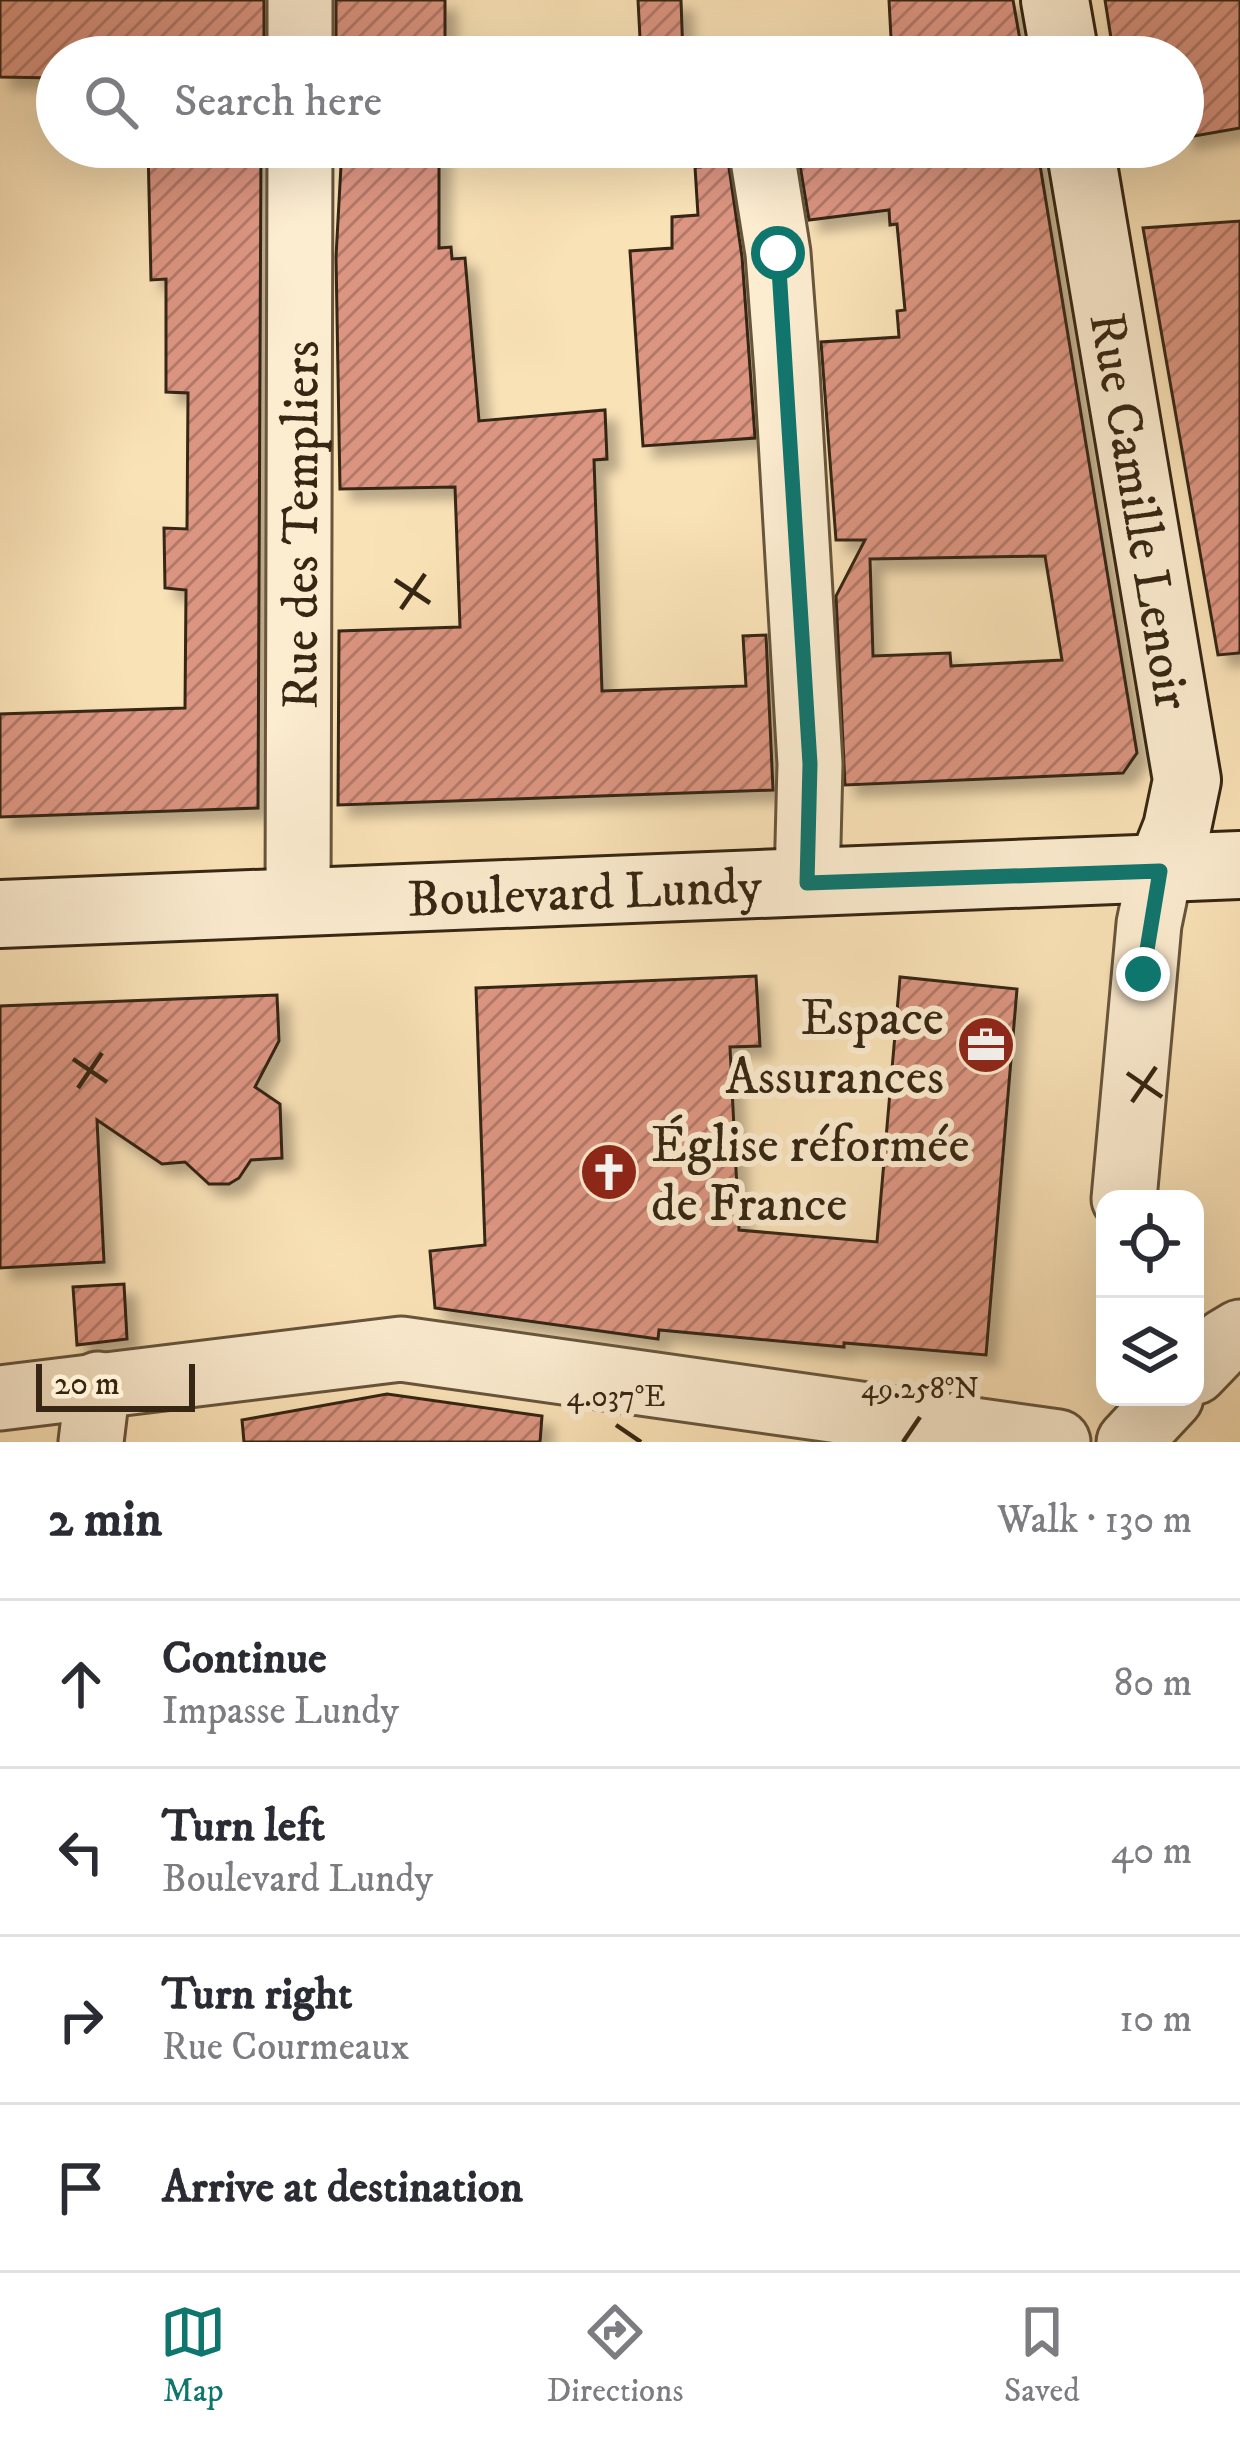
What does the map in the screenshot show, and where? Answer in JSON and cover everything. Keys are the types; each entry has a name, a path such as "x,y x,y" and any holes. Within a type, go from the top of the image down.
{"main road":[{"path":"1055,0 1061,36"},
{"name":"Rue Camille Lenoir","path":"1084,168 1187,780 1177,828 1160,871"},
{"name":"Boulevard Lundy","path":"0,914 1240,865"}],"street":[{"path":"300,0 300,36"},
{"name":"Rue des Templiers","path":"298,903 300,168"},
{"path":"764,168 778,253 787,371 810,764 807,883"},
{"path":"1125,1190 1149,924 1160,871"},
{"path":"1204,1363 1240,1332"},
{"path":"0,1398 94,1413 401,1348 1058,1442"},
{"path":"1121,1406 1125,1442"},
{"path":"1125,1442 1163,1406"}],"building":[{"path":"0,0 264,0 264,36 36,36 36,78 0,77"},
{"path":"336,0 445,0 445,36 336,36"},
{"path":"638,0 681,0 682,36 640,36"},
{"path":"889,0 1013,0 1019,36 891,36"},
{"path":"1105,0 1240,0 1240,128 1204,134 1204,36 1111,36"},
{"path":"148,168 261,168 258,808 0,817 0,714 185,708 186,590 165,588 164,528 187,529 188,393 166,392 166,279 151,280"},
{"path":"341,168 439,168 439,248 451,247 452,259 465,258 479,421 605,410 607,459 594,460 602,691 746,686 743,636 766,635 773,790 338,805 339,631 460,627 455,487 340,489 336,257"},
{"path":"695,168 729,168 742,257 755,438 643,446 630,251 672,248 672,217 698,215"},
{"path":"800,168 1040,168 1137,753 1123,773 845,785 836,596 865,540 836,540 821,342 899,337 897,311 905,310 897,224 890,225 889,210 809,220","holes":["1045,556 1062,660 951,666 950,653 873,656 870,559"]},
{"path":"1240,221 1240,653 1218,655 1143,228"},
{"path":"756,976 760,1046 730,1047 739,1230 877,1242 900,977 1017,989 986,1355 659,1330 658,1339 435,1308 430,1251 485,1245 476,988"},
{"path":"277,995 279,1041 255,1087 280,1104 282,1158 251,1160 229,1184 209,1184 185,1162 162,1164 97,1120 104,1262 0,1268 0,1006"},
{"path":"124,1284 127,1339 77,1345 73,1287"},
{"path":"387,1394 542,1416 540,1442 244,1442 242,1420"}],"place":[{"name":"Espace Assurances","path":"986,1045"},
{"name":"Église réformée de France","path":"609,1172"}],"route":[{"path":"778,253 810,764 807,883 1160,871 1143,974"}]}
